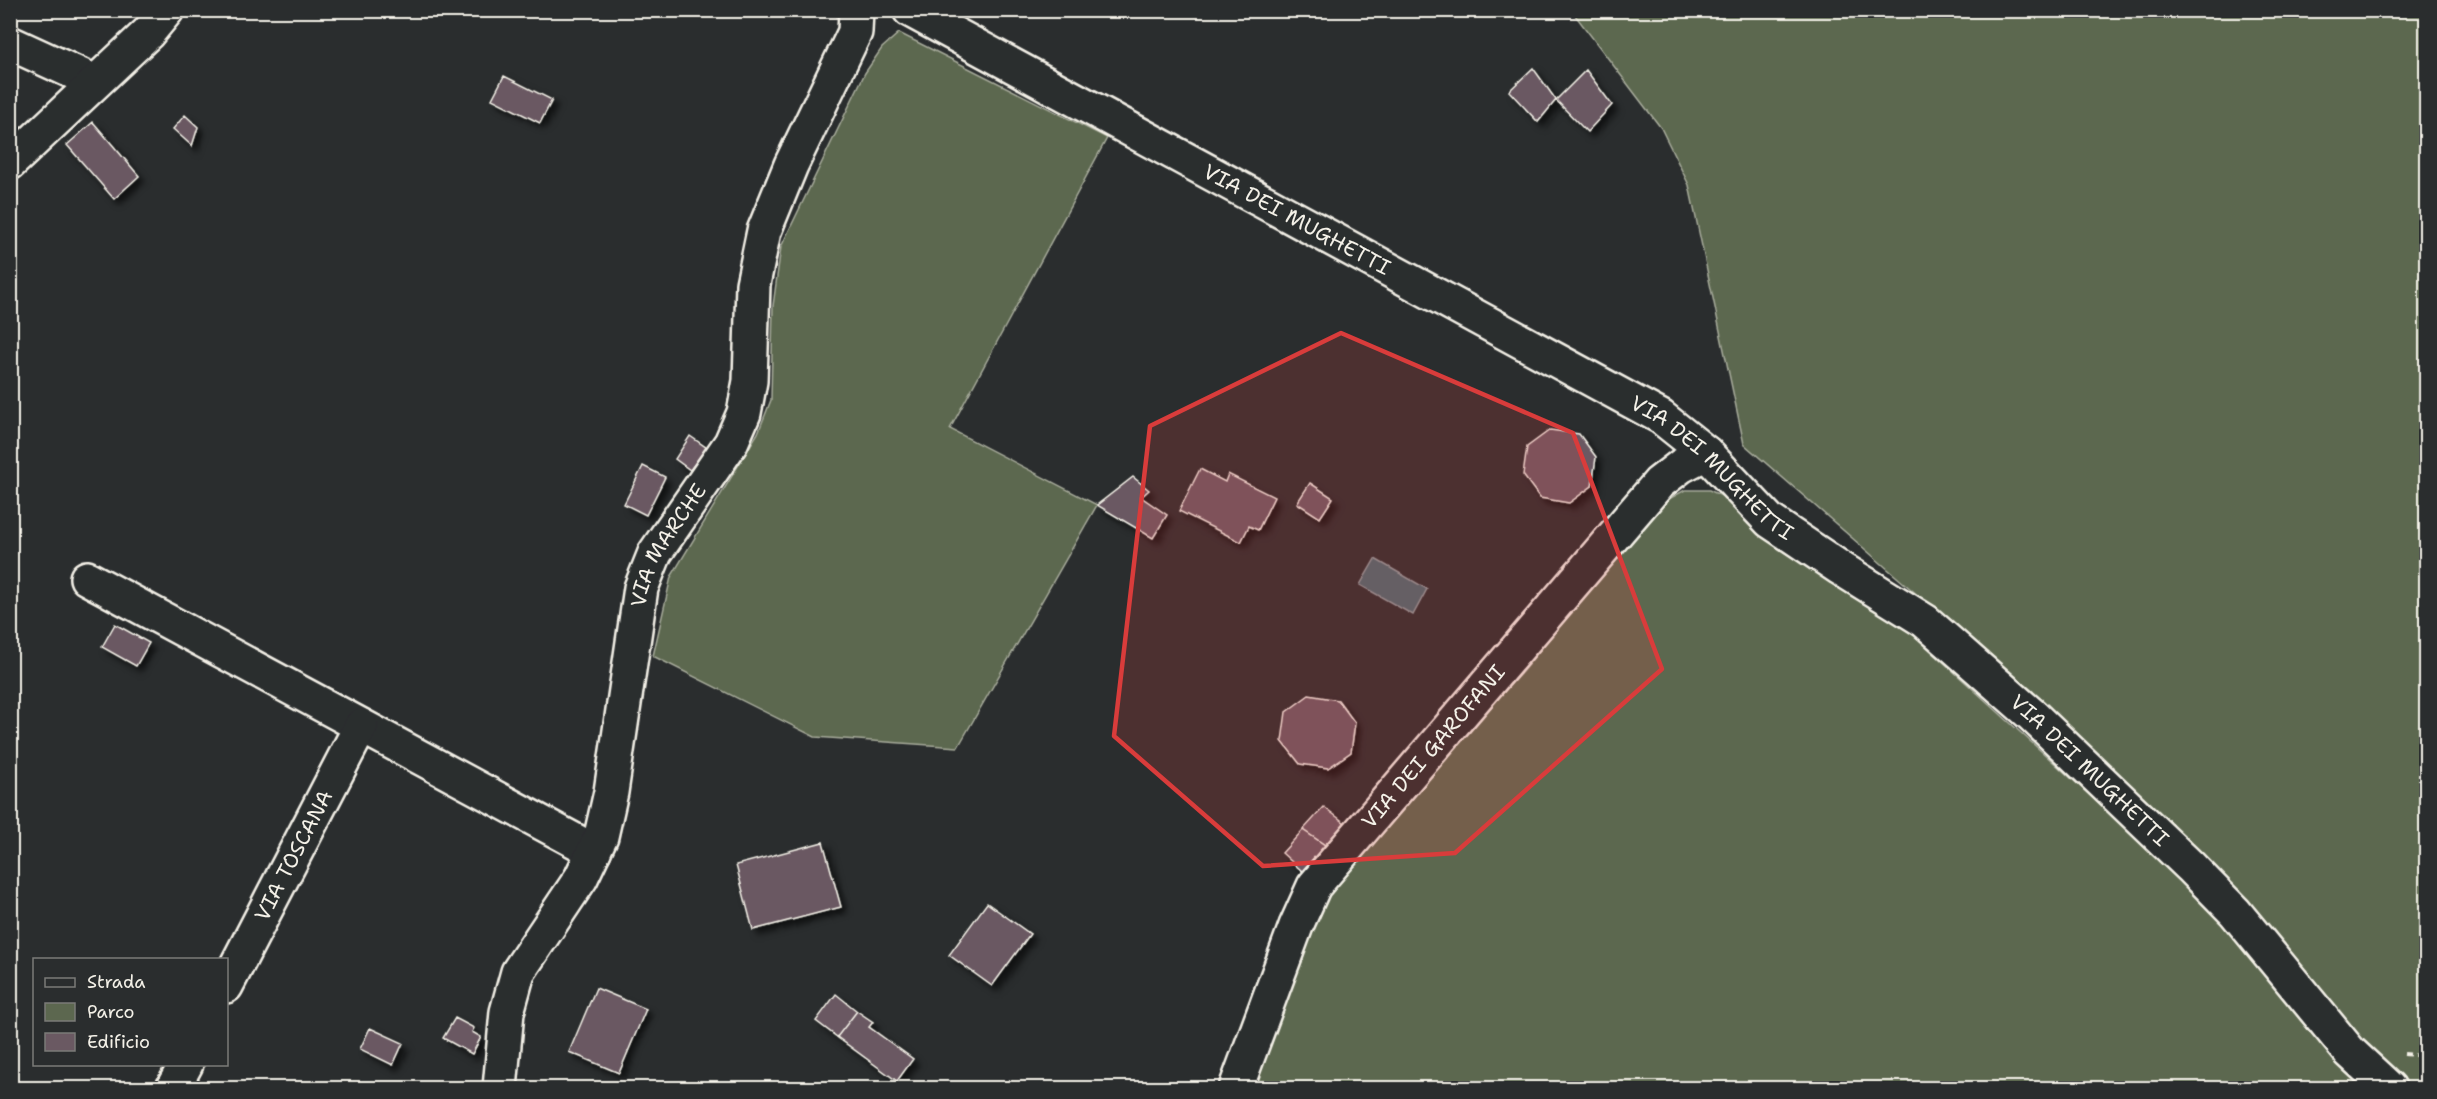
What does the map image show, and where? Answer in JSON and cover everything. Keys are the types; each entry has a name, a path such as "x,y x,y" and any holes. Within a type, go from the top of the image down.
{"street":[{"path":"10,164 167,10"},
{"name":"VIA MARCHE","path":"500,1089 507,1011 518,972 581,878 601,836 611,792 641,588 655,553 731,443 744,413 750,381 753,284 764,231 791,165 855,32 856,10"},
{"name":"VIA DEI MUGHETTI","path":"910,10 1661,417 1706,453 1770,521 1925,621 2032,715 2235,912 2350,1052 2390,1089"},
{"path":"10,43 95,82"},
{"name":"VIA DEI GAROFANI","path":"1236,1089 1296,926 1314,886 1659,483 1682,466 1706,453"},
{"path":"87,578 594,851"},
{"name":"VIA TOSCANA","path":"228,982 361,726"},
{"path":"173,1089 185,1066"}],"highlighted area":[{"path":"1341,333 1573,433 1662,669 1455,853 1263,866 1114,736 1150,426"}],"green space":[{"path":"1572,11 2426,11 2426,1088 2413,1088 2349,1032 1928,604 1744,444 1689,185 1661,128"},
{"path":"899,33 1107,138 950,429 1097,505 958,747 815,737 653,656 671,577 758,433 771,400 773,306 781,247 865,73 882,48"},
{"path":"1685,490 1709,490 1724,497 1776,547 1909,631 2204,899 2244,940 2334,1059 2363,1088 1249,1088 1328,894 1360,852 1522,672 1660,504"}],"water":[{"path":"1375,559 1427,589 1413,615 1360,585"}],"building":[{"path":"1533,68 1556,100 1538,122 1509,91"},
{"path":"1586,70 1612,105 1587,132 1556,100"},
{"path":"504,76 552,100 540,123 492,99"},
{"path":"185,115 198,127 192,146 173,129"},
{"path":"93,122 139,176 114,199 67,145"},
{"path":"1550,430 1579,434 1596,457 1592,486 1569,503 1540,498 1523,475 1527,447"},
{"path":"690,436 707,448 690,470 675,459"},
{"path":"643,466 665,477 646,515 624,504"},
{"path":"1200,469 1225,482 1228,474 1274,497 1258,530 1249,526 1241,542 1179,511"},
{"path":"1133,477 1149,490 1141,497 1167,515 1153,538 1097,505"},
{"path":"1310,483 1333,498 1320,518 1297,503"},
{"path":"115,624 149,643 136,666 102,647"},
{"path":"1309,695 1338,700 1355,723 1351,752 1328,768 1300,764 1282,741 1286,712"},
{"path":"1324,807 1345,823 1325,845 1303,830"},
{"path":"1303,830 1325,845 1302,871 1282,853"},
{"path":"823,842 841,907 753,930 736,865"},
{"path":"987,903 1030,934 992,986 949,955"},
{"path":"596,988 646,1009 619,1073 569,1052"},
{"path":"836,994 857,1011 837,1037 816,1021"},
{"path":"857,1011 873,1022 869,1027 913,1059 897,1081 837,1037"},
{"path":"455,1018 474,1028 472,1032 481,1037 472,1054 443,1038"},
{"path":"370,1028 403,1043 393,1065 360,1049"}]}
